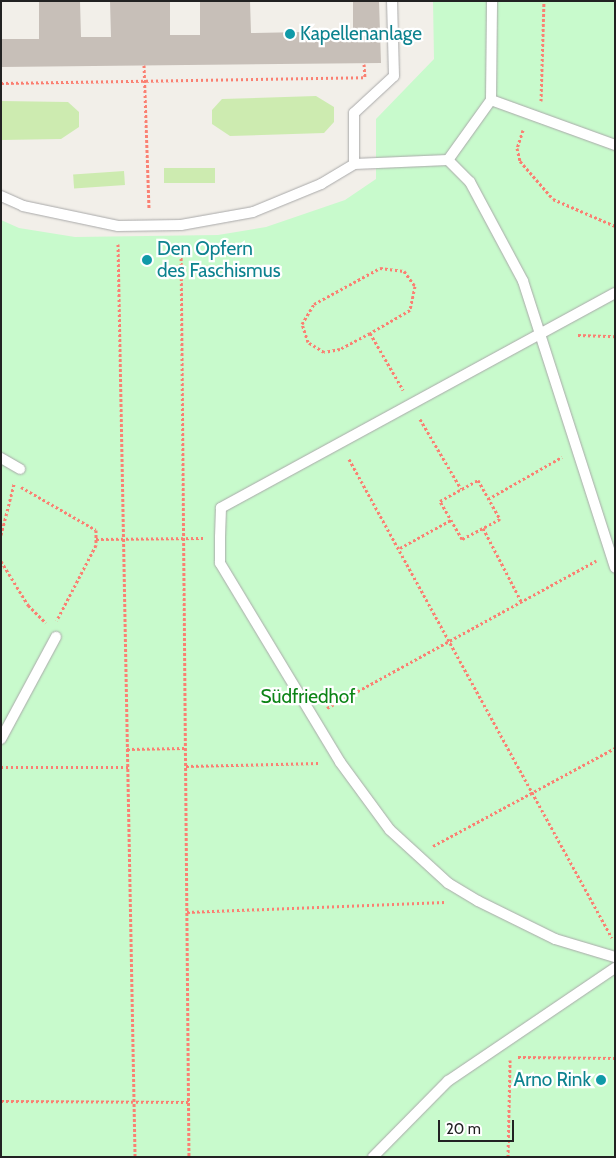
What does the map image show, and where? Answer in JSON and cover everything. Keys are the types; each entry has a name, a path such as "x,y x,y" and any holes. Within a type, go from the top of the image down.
{"lane":[{"path":"354,164 354,113 394,76 392,1"},
{"path":"448,160 491,100 492,1"},
{"path":"491,100 615,145"},
{"path":"1,196 23,206 118,226 181,225 253,212 321,184 354,164 448,160 470,182 524,282 544,334 609,554 615,568"},
{"path":"615,293 544,334 221,508 220,563 340,762 384,823 416,855 478,901 555,938 615,958"},
{"path":"1,458 20,469"},
{"path":"1,739 56,636"},
{"path":"373,1157 413,1112 501,1044 615,968"}],"path":[{"path":"544,1 537,117 521,132 520,161 553,199 615,226"},
{"path":"364,64 365,77"},
{"path":"144,65 150,226"},
{"path":"1,84 394,76"},
{"path":"181,225 189,1157"},
{"path":"118,226 135,1157"},
{"path":"380,268 404,271 415,286 410,310 370,333 340,349 324,352 308,342 302,324 314,304 380,268"},
{"path":"370,333 461,489"},
{"path":"340,443 400,548 448,642 615,942"},
{"path":"488,499 579,448"},
{"path":"1,534 3,510 20,469"},
{"path":"478,480 500,519 462,539 440,501 461,489 478,480"},
{"path":"1,561 28,605 53,627 96,538 96,530 14,484"},
{"path":"400,548 451,520"},
{"path":"483,528 521,601"},
{"path":"96,538 183,539"},
{"path":"311,716 609,554"},
{"path":"127,749 186,748"},
{"path":"416,855 532,795 615,748"},
{"path":"186,766 340,762"},
{"path":"1,767 128,767"},
{"path":"187,912 478,901"},
{"path":"501,1044 510,1057 508,1157"},
{"path":"510,1057 615,1058"},
{"path":"1,1101 189,1102"}],"green space":[{"name":"Südfriedhof","path":"433,1 615,1 615,1157 1,1157 1,220 19,228 75,237 218,235 266,227 345,200 376,179 376,119 434,59"},
{"path":"316,96 334,107 334,122 324,133 230,136 212,124 212,110 222,99"},
{"path":"1,101 68,102 79,112 79,127 61,139 1,140"},
{"path":"164,168 215,168 215,183 164,183"},
{"path":"124,171 125,185 74,189 73,175"}],"building":[{"name":"Kapellenanlage","path":"39,1 80,1 81,37 111,37 110,1 170,1 170,35 200,35 200,1 250,1 251,33 353,31 353,1 379,1 381,63 1,67 1,39 39,39"}],"place":[{"name":"Kapellenanlage","path":"290,34"},
{"name":"Den Opfern des Faschismus","path":"147,260"},
{"name":"Arno Rink","path":"601,1080"}]}
